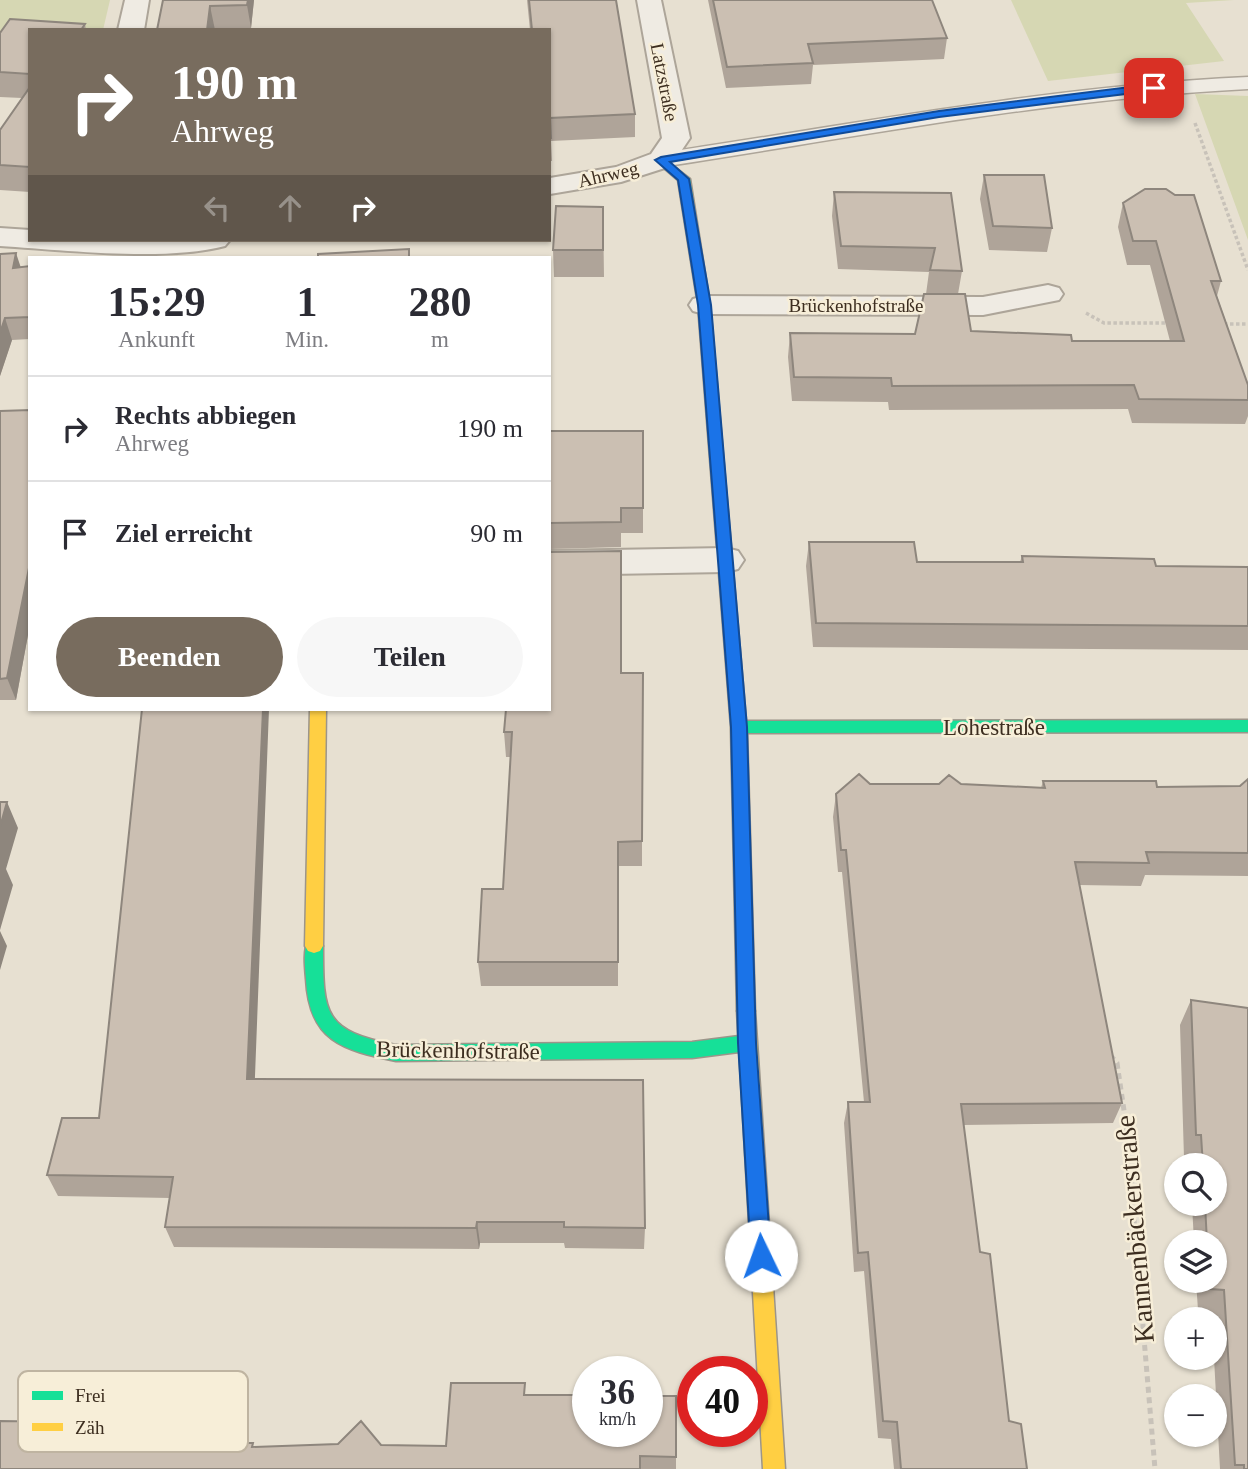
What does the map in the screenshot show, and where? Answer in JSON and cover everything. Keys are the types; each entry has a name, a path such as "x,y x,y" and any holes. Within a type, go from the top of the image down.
{"street":[{"path":"131,28 137,0"},
{"name":"Latzstraße","path":"649,0 676,138 661,160"},
{"path":"661,160 684,179 704,305 739,727 747,1043 774,1469"},
{"name":"Ahrweg","path":"551,186 621,174 661,160"},
{"path":"0,237 28,239"},
{"path":"107,242 184,242"},
{"name":"Brückenhofstraße","path":"704,305 983,306 1048,294"},
{"path":"551,563 726,560"},
{"name":"Brückenhofstraße","path":"318,711 314,979 316,1010 332,1033 360,1048 396,1053 692,1050 747,1043"},
{"name":"Lohestraße","path":"739,727 1248,726"}],"lane":[{"name":"Ahrweg","path":"661,160 939,114 1181,84 1248,83"}],"path":[{"path":"1181,84 1248,270"},
{"path":"1048,294 1104,323 1183,324"},
{"path":"1222,324 1248,324"},
{"name":"Kannenbäckerstraße","path":"1103,1047 1117,1063 1126,1124 1155,1469"}],"green space":[{"path":"0,0 110,0 103,28 28,28 28,32 0,58"},
{"path":"1011,0 1234,0 1186,3 1224,61 1048,81"},
{"path":"1195,94 1248,96 1248,240"}],"building":[{"path":"163,0 248,0 247,5 210,6 207,28 157,28"},
{"path":"529,0 616,0 635,114 551,118 551,28 532,28"},
{"path":"713,0 932,0 947,38 808,44 813,63 727,67"},
{"path":"10,19 85,24 82,28 28,28 28,74 0,72 0,33"},
{"path":"28,90 28,167 0,165 0,130"},
{"path":"984,175 1044,175 1052,228 993,226"},
{"path":"1145,189 1166,189 1175,195 1194,195 1221,281 1211,281 1248,385 1248,400 1139,399 1134,385 892,386 891,378 794,377 790,333 915,334 924,294 965,294 971,331 1071,335 1072,341 1184,341 1156,241 1133,241 1123,203"},
{"path":"834,192 951,193 962,271 930,270 935,248 841,246"},
{"path":"556,206 603,207 603,250 553,250"},
{"path":"409,249 409,256 318,254"},
{"path":"16,253 13,268 28,266 28,317 5,318 0,333 0,254"},
{"path":"28,410 28,573 7,678 0,679 0,411"},
{"path":"551,431 643,431 643,508 621,508 621,522 551,523"},
{"path":"809,542 914,542 917,562 1023,562 1022,556 1154,559 1156,566 1248,567 1248,626 816,623"},
{"path":"621,551 621,673 643,673 642,841 618,842 618,962 478,962 482,889 503,889 512,732 504,732 506,711 551,711 551,552"},
{"path":"142,711 263,711 247,1079 643,1080 645,1228 564,1227 564,1222 477,1222 476,1228 165,1227 173,1177 47,1175 62,1118 99,1118"},
{"path":"859,774 870,784 939,784 949,775 961,784 1045,788 1043,781 1156,781 1157,787 1240,786 1248,779 1248,853 1146,852 1149,863 1075,862 1122,1103 961,1104 980,1252 990,1254 1009,1421 1021,1424 1027,1469 901,1469 897,1422 883,1421 868,1252 858,1253 848,1102 870,1102 846,850 841,850 836,794"},
{"path":"0,802 7,802 0,827"},
{"path":"1191,1000 1248,1008 1248,1469 1244,1469 1244,1465 1235,1465 1224,1293 1227,1293 1227,1230 1206,1230 1206,1216 1227,1216 1227,1153 1202,1153 1201,1135 1196,1135"},
{"path":"451,1383 525,1383 524,1395 572,1395 572,1447 663,1447 663,1396 676,1396 676,1457 640,1456 640,1469 0,1469 0,1421 18,1421 18,1452 248,1452 248,1443 253,1443 252,1447 338,1444 361,1421 381,1445 446,1446"}],"traffic: fast":[{"path":"661,160 684,179 704,305 739,727 746,1011"},
{"path":"739,727 1248,726"},
{"path":"314,946 315,992 318,1009 325,1022 335,1033 369,1048 396,1053 692,1050 747,1043"}],"traffic: slow":[{"path":"314,946 318,711"},
{"path":"746,1011 774,1469"}],"route":[{"path":"761,1256 747,1043 739,727 704,305 684,179 661,160 939,114 1154,88"}]}
